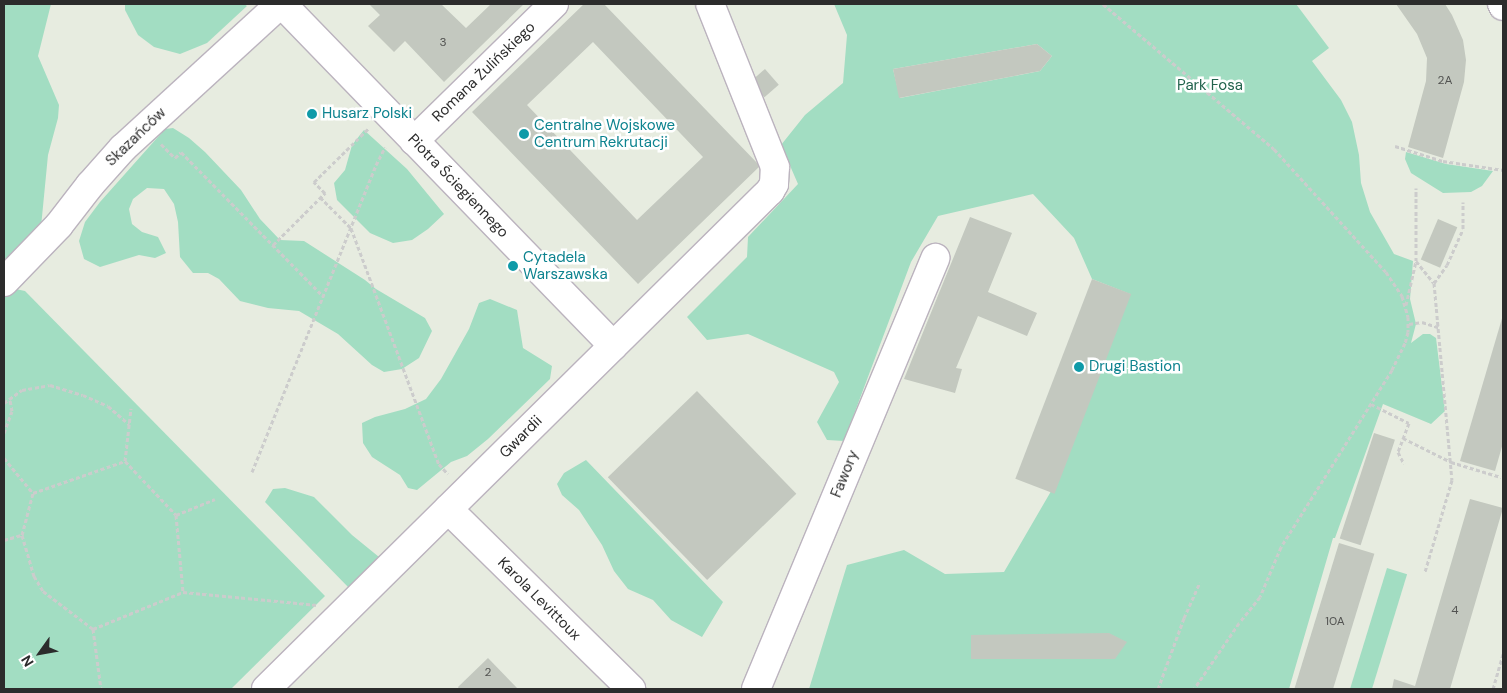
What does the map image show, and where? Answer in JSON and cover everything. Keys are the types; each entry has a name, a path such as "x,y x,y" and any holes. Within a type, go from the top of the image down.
{"lane":[{"name":"Piotra Ściegiennego","path":"281,4 613,346"},
{"name":"Skazańców","path":"4,282 59,225 90,185 123,148 281,4"},
{"name":"Romana Żulińskiego","path":"399,125 554,4"},
{"name":"Gwardii","path":"266,689 613,346 766,198 774,184 775,167 710,4"},
{"name":"Fawory","path":"756,689 935,258"},
{"name":"Karola Levittoux","path":"457,500 631,689"}],"path":[{"path":"1103,4 1274,149 1386,272 1402,296 1409,324 1400,354 1372,404 1281,547 1260,597 1239,623 1194,689"},
{"path":"273,245 325,193 314,182 399,125"},
{"path":"252,472 376,164 399,125"},
{"path":"145,128 175,158 181,152 324,296"},
{"path":"1395,146 1443,161 1503,170"},
{"path":"1406,306 1416,262 1416,188"},
{"path":"320,198 351,228 439,464 457,500"},
{"path":"1434,283 1447,265 1463,229 1463,202"},
{"path":"1416,262 1434,283 1440,328 1452,480 1425,572"},
{"path":"1409,324 1422,322 1440,328"},
{"path":"4,403 22,390 50,385 84,395 108,406 129,424"},
{"path":"4,433 12,411 10,400"},
{"path":"1372,404 1409,424 1398,452 1404,464"},
{"path":"131,408 125,461 176,515 183,592"},
{"path":"1403,438 1451,462 1501,477"},
{"path":"4,458 33,493"},
{"path":"33,493 125,461"},
{"path":"33,493 22,535 34,576 43,591 93,629 101,689"},
{"path":"176,515 216,499"},
{"path":"4,540 22,535"},
{"path":"1158,689 1184,618 1200,582"},
{"path":"93,629 183,592 323,606"},
{"path":"1493,689 1503,653"}],"green space":[{"path":"4,4 51,4 38,56 59,105 58,118 48,155 41,227 4,273"},
{"path":"125,4 244,4 247,6 207,43 180,54 154,47 138,35 125,10"},
{"name":"Park Fosa","path":"834,4 1296,4 1329,48 1312,61 1341,100 1352,122 1359,155 1361,183 1370,212 1394,254 1413,261 1410,299 1416,324 1411,343 1423,334 1430,334 1436,338 1445,411 1431,424 1383,404 1335,538 1333,538 1289,689 809,689 847,565 904,550 945,574 1004,572 1050,493 1130,294 1092,279 1074,238 1033,194 938,216 911,262 844,441 827,440 817,422 839,382 834,372 748,334 707,340 687,317 747,257 748,237 798,184 781,145 805,115 843,83 847,35","holes":["1037,44 1052,56 1040,71 900,98 893,69"]},
{"path":"173,128 189,138 205,152 241,190 260,219 280,240 304,241 376,289 425,318 432,331 419,358 402,369 384,372 372,365 338,334 299,311 268,308 240,301 219,279 208,273 193,273 180,257 178,222 174,204 164,189 147,188 133,199 129,209 132,224 142,232 158,237 166,253 155,258 139,255 100,267 84,259 79,241 85,222 100,202 165,129"},
{"path":"364,130 407,169 444,214 428,229 412,240 393,243 370,233 337,200 334,183 345,170 352,145"},
{"path":"1406,152 1446,164 1493,171 1482,186 1471,192 1443,193 1411,173 1405,159"},
{"path":"6,287 25,291 325,596 231,689 4,689 4,290"},
{"path":"490,299 517,310 523,348 552,366 550,379 488,439 467,456 451,462 417,490 408,488 400,475 372,457 363,443 362,423 375,417 405,409 426,399 441,379 469,329 479,303"},
{"path":"586,460 723,602 702,637 671,620 653,600 628,589 614,571 602,545 579,510 562,495 557,484 564,473"},
{"path":"285,488 314,497 352,535 379,557 349,588 265,502 273,489"},
{"path":"1387,568 1407,574 1372,689 1350,688"}],"building":[{"path":"369,4 441,4 466,28 491,4 524,4 444,82 405,41 394,52 368,26 380,15"},
{"name":"Centralne Wojskowe Centrum Rekrutacji","path":"584,4 604,4 760,166 638,284 472,112","holes":["593,42 703,157 637,220 527,105"]},
{"path":"1396,4 1445,4 1463,40 1466,60 1464,82 1443,158 1408,147 1426,81 1427,58 1417,34"},
{"path":"1037,44 1052,56 1040,71 899,98 893,69"},
{"path":"765,69 779,85 764,97 751,81"},
{"path":"970,217 1012,233 988,292 1037,313 1027,336 978,316 956,368 962,369 955,393 904,379"},
{"path":"1438,219 1457,227 1440,268 1421,260"},
{"name":"Drugi Bastion","path":"1092,279 1131,294 1055,494 1015,479"},
{"path":"1503,315 1503,443 1495,471 1460,461"},
{"path":"697,391 796,494 707,580 608,477"},
{"path":"1374,433 1395,440 1361,545 1340,539"},
{"path":"1470,499 1503,508 1450,689 1392,689 1394,679 1415,686"},
{"path":"1339,543 1374,554 1333,689 1295,688"},
{"path":"1109,633 1127,642 1115,659 971,659 971,635"},
{"path":"488,658 518,689 459,689 458,687"}],"place":[{"name":"Husarz Polski","path":"312,114"},
{"name":"Centralne Wojskowe Centrum Rekrutacji","path":"524,134"},
{"name":"Cytadela Warszawska","path":"513,266"},
{"name":"Drugi Bastion","path":"1079,367"}]}
